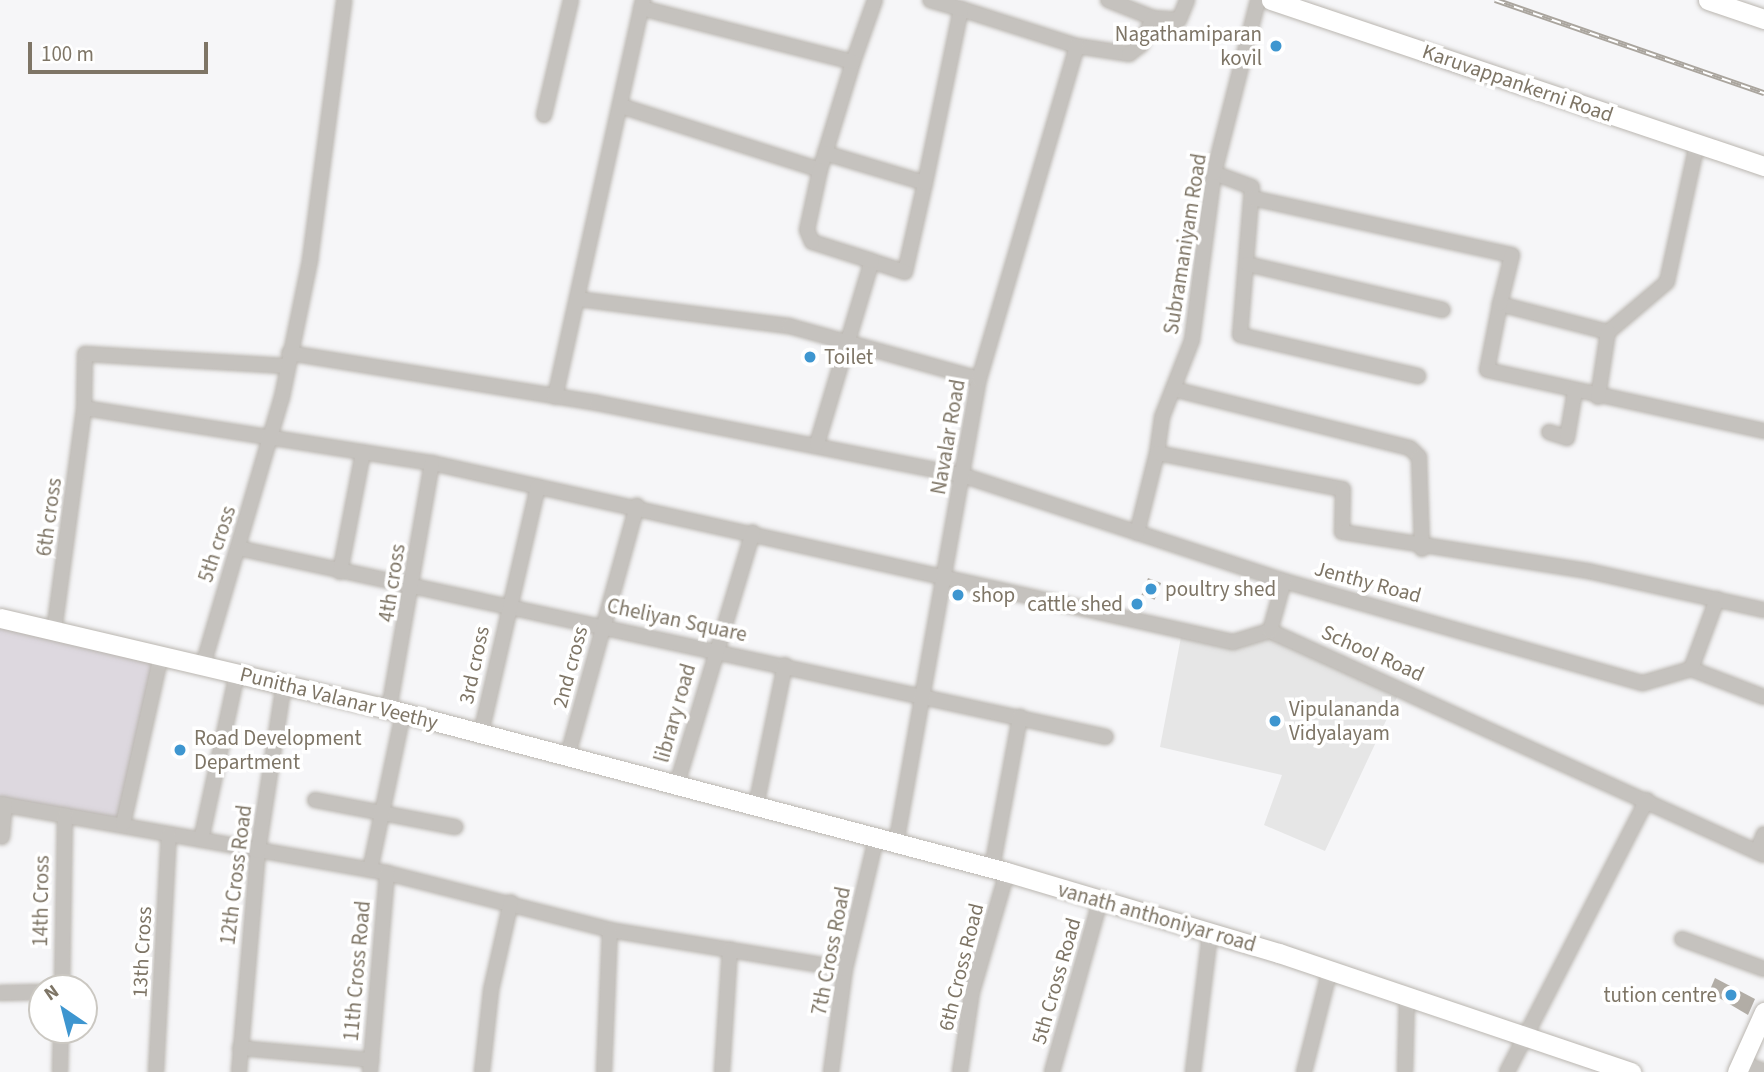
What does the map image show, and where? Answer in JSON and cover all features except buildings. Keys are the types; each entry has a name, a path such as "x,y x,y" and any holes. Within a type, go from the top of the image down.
{"street":[{"name":"5th cross","path":"203,665 273,435 310,260 344,0"},
{"path":"544,115 571,0"},
{"path":"875,0 825,153 807,230 812,242 905,272 961,9"},
{"path":"930,0 1077,46 1129,54 1141,45 1153,18"},
{"path":"1108,0 1153,18 1179,20 1186,0"},
{"name":"Subramaniyam Road","path":"1137,533 1173,389 1192,340 1214,173 1258,0"},
{"name":"Karuvappankerni Road","path":"1272,0 1764,166"},
{"path":"1708,0 1764,19"},
{"path":"555,397 642,4 853,62"},
{"name":"Navalar Road","path":"896,844 979,380 1077,46"},
{"path":"621,106 820,170"},
{"path":"1598,397 1608,332 1667,282 1697,144"},
{"path":"825,153 925,183"},
{"path":"1214,173 1246,180 1252,198 1240,335 1418,376"},
{"path":"1252,198 1512,255 1487,370 1598,397 1764,430"},
{"path":"817,444 872,261"},
{"path":"1247,264 1443,310"},
{"path":"578,299 789,326 979,380"},
{"path":"1500,304 1608,332"},
{"name":"6th cross","path":"54,631 85,408 85,354 288,359"},
{"name":"Jenthy Road","path":"288,359 555,397 817,444 962,475 1284,581 1643,683 1691,668"},
{"path":"1173,389 1410,448 1419,457 1422,549"},
{"path":"1549,432 1567,438 1575,391"},
{"path":"85,408 273,435 432,463 636,506 1233,642 1270,631 1284,581"},
{"path":"340,572 363,452"},
{"path":"1157,453 1343,489 1342,532 1422,549 1588,571 1764,610"},
{"name":"4th cross","path":"370,870 382,813 412,586 432,463"},
{"name":"3rd cross","path":"481,733 508,605 538,486"},
{"name":"2nd cross","path":"567,758 636,506"},
{"name":"library road","path":"676,787 714,651 752,532"},
{"name":"Cheliyan Square","path":"238,548 340,572 922,693 1106,737"},
{"path":"1717,599 1691,668 1764,696"},
{"name":"Punitha Valanar Veethy","path":"0,618 396,711 676,787"},
{"name":"School Road","path":"1270,631 1647,800 1760,854"},
{"path":"123,824 161,654"},
{"path":"756,806 785,665"},
{"path":"201,840 237,673"},
{"name":"12th Cross Road","path":"239,1072 258,851 284,684"},
{"name":"6th Cross Road","path":"960,1072 972,992 1000,870 1020,717"},
{"name":"vanath anthoniyar road","path":"676,787 1000,870 1330,969 1624,1071"},
{"path":"315,800 455,827"},
{"path":"1507,1072 1525,1035 1547,1005 1647,800"},
{"path":"2,837 3,804 387,873 512,902 610,930 845,969"},
{"name":"14th Cross","path":"62,974 65,815"},
{"name":"13th Cross","path":"156,1072 169,834"},
{"path":"1760,854 1764,834"},
{"name":"7th Cross Road","path":"831,1072 845,969 876,839"},
{"name":"11th Cross Road","path":"370,1066 387,873"},
{"name":"5th Cross Road","path":"1052,1072 1100,901"},
{"path":"482,1072 491,990 512,902"},
{"path":"604,1072 610,930"},
{"path":"1193,1072 1210,933"},
{"path":"1682,939 1764,970"},
{"path":"722,1072 730,949"},
{"path":"1304,1072 1330,969"},
{"path":"0,993 28,992"},
{"path":"1405,1072 1407,995"},
{"path":"1764,1012 1739,1067 1764,1071"},
{"path":"60,1072 61,1044"},
{"path":"240,1048 370,1066"}],"shaded area":[{"path":"0,624 154,661 120,820 0,800"},
{"name":"Vipulananda Vidyalayam","path":"1181,637 1234,647 1272,638 1398,695 1325,851 1264,825 1282,775 1160,747"}],"railway":[{"path":"1495,0 1764,93"}],"place":[{"name":"Nagathamiparan kovil","path":"1276,46"},
{"name":"Toilet","path":"810,357"},
{"name":"poultry shed","path":"1151,589"},
{"name":"shop","path":"958,595"},
{"name":"cattle shed","path":"1137,604"},
{"name":"Vipulananda Vidyalayam","path":"1275,721"},
{"name":"Road Development Department","path":"180,750"},
{"name":"tution centre","path":"1731,995"}]}
